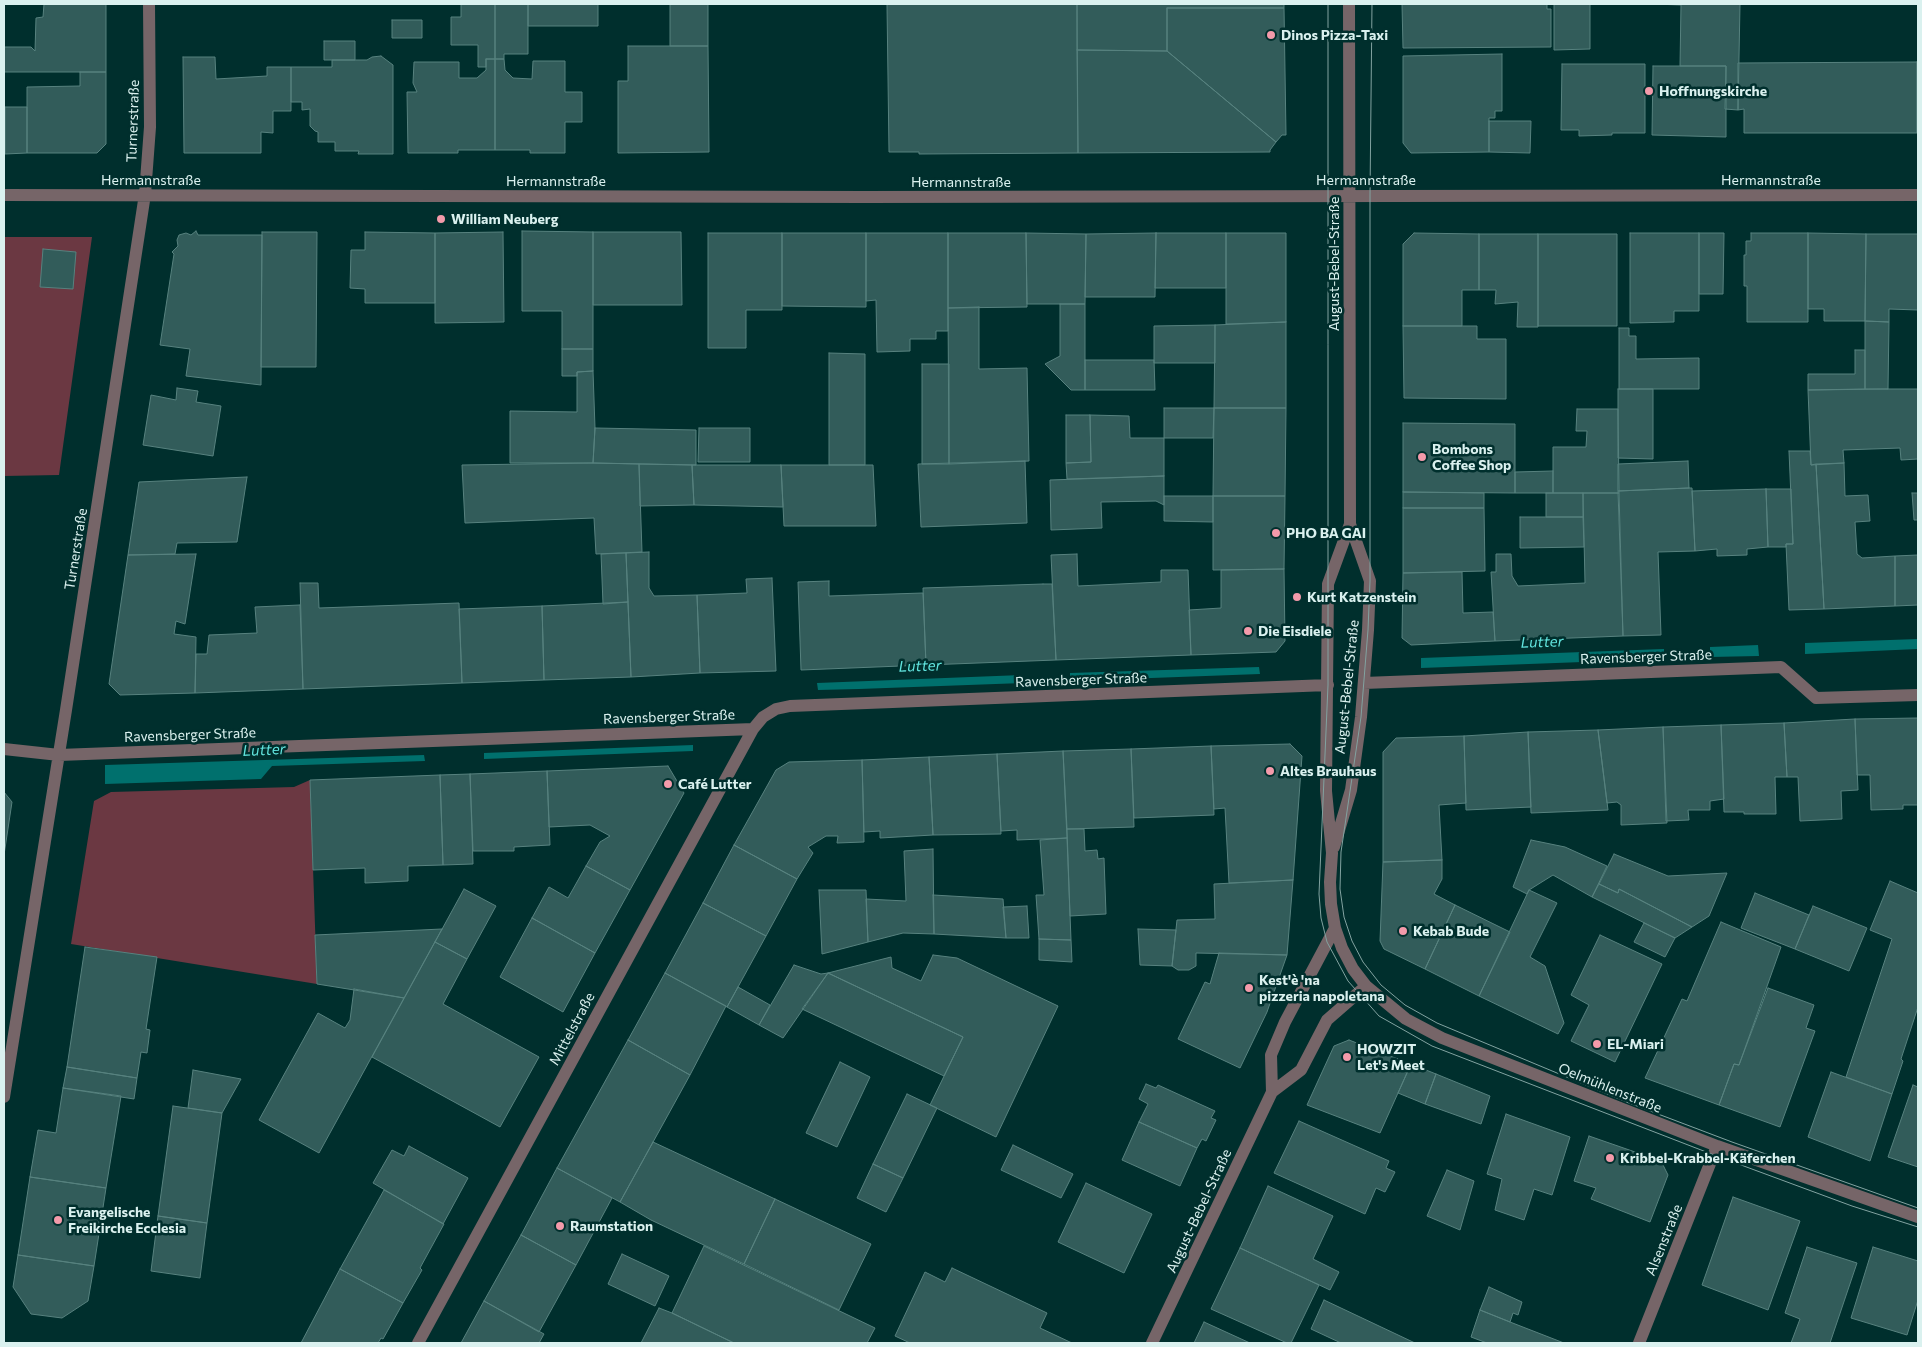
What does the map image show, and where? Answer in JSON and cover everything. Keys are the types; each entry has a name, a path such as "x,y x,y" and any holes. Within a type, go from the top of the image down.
{"street":[{"name":"Turnerstraße","path":"4,1097 59,755 145,194 150,127 149,4"},
{"name":"August-Bebel-Straße","path":"1332,853 1351,790 1364,683 1370,581 1350,524 1349,4"},
{"name":"Hermannstraße","path":"4,195 759,197 1918,194"},
{"name":"August-Bebel-Straße","path":"1152,1343 1272,1092 1271,1055 1285,1022 1336,928 1331,904 1332,853 1326,791 1328,584 1350,524"},
{"name":"Ravensberger Straße","path":"1364,683 1782,667 1816,698 1918,694"},
{"name":"Ravensberger Straße","path":"4,749 59,755 753,729 763,716 776,709 790,706 1328,685"},
{"name":"Mittelstraße","path":"418,1343 753,729"},
{"name":"Oelmühlenstraße","path":"1336,928 1342,948 1353,969 1366,986 1406,1019 1442,1038 1717,1146 1918,1217"},
{"name":"August-Bebel-Straße","path":"1272,1092 1301,1070 1327,1020 1366,986"},
{"name":"Alsenstraße","path":"1639,1343 1717,1146"}],"shaded area":[{"path":"4,237 92,237 59,475 4,476"},
{"path":"310,780 317,984 71,944 94,801 111,792 294,787"}],"water":[{"path":"1918,639 1918,649 1805,654 1805,643"},
{"path":"1758,645 1759,656 1710,657 1710,647"},
{"path":"1664,649 1664,659 1421,668 1421,658"},
{"path":"1259,667 1260,674 1070,681 1070,673"},
{"path":"1022,675 1023,683 818,690 817,683"},
{"path":"693,745 693,751 484,759 484,753"},
{"path":"424,755 425,761 272,766 261,779 105,784 105,765"}],"building":[{"path":"44,4 106,4 106,72 4,72 4,47 31,47 35,51 36,18 43,17"},
{"path":"461,4 495,4 495,59 486,59 486,67 478,67 478,45 451,45 451,17 461,17"},
{"path":"495,4 528,4 528,54 504,54 504,59 495,59"},
{"path":"528,4 598,4 598,26 528,26"},
{"path":"670,4 708,4 708,46 670,46"},
{"path":"887,4 1077,4 1078,153 919,154 919,152 889,152"},
{"path":"1077,4 1284,4 1284,8 1167,8 1167,51 1077,50"},
{"path":"1402,4 1547,4 1547,9 1551,9 1551,47 1403,48"},
{"path":"1554,4 1590,4 1590,49 1554,50"},
{"path":"1654,4 1740,4 1738,110 1725,109 1726,66 1680,66 1681,5"},
{"path":"1167,8 1284,8 1286,135 1282,135 1276,142 1167,51"},
{"path":"392,20 422,20 422,38 392,38"},
{"path":"324,41 355,41 355,60 324,60"},
{"path":"628,46 708,46 709,152 618,153 618,81 628,81"},
{"path":"1077,50 1167,51 1276,142 1270,152 1078,153"},
{"path":"1502,54 1502,111 1495,111 1495,118 1489,118 1489,152 1411,153 1403,143 1403,56"},
{"path":"381,56 393,65 393,154 358,154 359,151 335,151 335,142 318,142 318,132 310,126 310,109 302,110 302,102 291,102 291,67 332,67 332,60 367,60 372,57"},
{"path":"183,57 215,57 216,79 267,76 267,67 291,67 291,111 273,111 273,133 261,132 261,153 184,153"},
{"path":"486,59 495,59 495,150 458,150 458,153 408,153 407,92 417,92 413,83 414,62 459,62 459,78 477,78 486,70"},
{"path":"495,59 504,59 505,70 513,78 532,79 533,61 565,61 565,92 582,92 582,122 565,122 565,153 495,150"},
{"path":"1917,62 1917,133 1744,133 1744,109 1738,110 1738,63"},
{"path":"1918,62 1918,133 1917,133"},
{"path":"1562,64 1645,64 1645,133 1579,136 1579,130 1561,130"},
{"path":"1653,66 1726,66 1726,137 1652,135"},
{"path":"80,72 106,72 106,144 97,153 27,153 27,87 80,86"},
{"path":"5,107 27,107 27,153 5,154"},
{"path":"1489,121 1531,121 1530,153 1489,152"},
{"path":"196,231 198,235 262,235 261,385 186,376 190,349 160,345 174,254 172,252 178,246 177,240 179,235 186,233 191,235"},
{"path":"522,231 593,232 593,349 562,349 562,311 522,311"},
{"path":"262,232 317,232 316,367 261,367"},
{"path":"365,232 435,233 435,303 365,303 365,289 350,288 351,250 365,250"},
{"path":"503,232 504,322 435,323 435,233"},
{"path":"593,232 681,232 682,305 593,305"},
{"path":"708,233 782,233 782,310 746,310 746,348 708,348"},
{"path":"782,233 866,233 866,307 782,306"},
{"path":"866,233 948,233 948,331 936,331 936,339 910,339 910,351 877,352 876,300 866,301"},
{"path":"948,233 1026,233 1027,307 948,308"},
{"path":"1026,233 1086,234 1085,304 1027,304"},
{"path":"1156,233 1155,297 1085,297 1086,234"},
{"path":"1156,233 1226,233 1226,288 1155,288"},
{"path":"1226,233 1286,233 1286,322 1226,324"},
{"path":"1414,233 1479,234 1479,290 1462,290 1462,326 1403,326 1403,244"},
{"path":"1630,233 1699,233 1699,311 1674,311 1674,322 1630,323"},
{"path":"1699,233 1724,233 1723,294 1699,294"},
{"path":"1751,233 1808,233 1808,322 1747,322 1747,286 1744,286 1744,255 1746,255 1746,241 1751,241"},
{"path":"1808,233 1866,234 1865,321 1824,321 1824,309 1808,309"},
{"path":"1479,234 1538,234 1538,327 1517,327 1518,302 1495,304 1496,290 1479,290"},
{"path":"1538,234 1617,234 1617,326 1538,326"},
{"path":"1866,234 1918,234 1918,310 1889,309 1889,322 1865,321"},
{"path":"43,249 76,252 73,289 40,287"},
{"path":"1060,304 1085,304 1085,390 1071,390 1045,364 1060,356"},
{"path":"979,307 979,369 1027,368 1029,461 949,464 948,308"},
{"path":"1865,321 1889,322 1888,389 1865,389"},
{"path":"1286,322 1286,408 1214,408 1215,325"},
{"path":"1215,325 1215,363 1154,363 1154,326"},
{"path":"1403,326 1477,326 1477,339 1506,339 1506,399 1404,398"},
{"path":"1619,328 1629,328 1629,336 1636,336 1636,359 1699,358 1699,389 1619,389"},
{"path":"562,349 593,349 593,371 577,372 577,376 562,376"},
{"path":"1855,350 1865,350 1865,389 1808,390 1808,374 1855,374"},
{"path":"829,353 865,354 865,465 829,465"},
{"path":"1085,360 1154,360 1155,390 1085,390"},
{"path":"922,364 949,364 949,464 922,464"},
{"path":"593,371 595,428 593,463 510,463 510,411 577,412 577,372"},
{"path":"177,388 198,391 196,402 221,406 213,456 143,445 151,395 176,400"},
{"path":"1618,389 1653,389 1653,459 1618,458"},
{"path":"1918,389 1918,459 1901,460 1900,448 1843,450 1844,463 1811,465 1808,390"},
{"path":"1164,408 1214,408 1213,438 1164,438"},
{"path":"1214,408 1286,408 1285,496 1213,496"},
{"path":"1577,409 1618,409 1619,493 1553,493 1553,447 1586,447 1587,431 1576,431"},
{"path":"1066,415 1090,415 1091,462 1066,463"},
{"path":"1090,415 1129,416 1130,438 1164,438 1164,476 1067,479 1066,463 1091,462"},
{"path":"1403,423 1515,424 1515,493 1403,492"},
{"path":"595,428 696,430 696,465 593,463"},
{"path":"699,428 750,428 750,462 698,462"},
{"path":"1789,451 1810,451 1811,465 1816,464 1824,609 1789,610 1786,544 1793,544"},
{"path":"1025,461 1027,523 921,527 918,464"},
{"path":"1688,461 1689,488 1618,491 1618,464"},
{"path":"1844,463 1845,496 1868,495 1870,521 1855,522 1857,554 1862,558 1895,556 1895,606 1824,609 1816,464"},
{"path":"639,464 642,552 596,554 594,518 465,523 462,465"},
{"path":"639,464 692,465 694,505 640,506"},
{"path":"692,465 781,465 783,507 694,505"},
{"path":"781,465 873,465 876,526 784,526"},
{"path":"1553,471 1553,493 1515,493 1515,472"},
{"path":"1164,476 1164,505 1156,501 1101,502 1102,528 1051,530 1050,480"},
{"path":"247,477 237,542 177,543 175,554 128,555 139,482"},
{"path":"1692,488 1695,551 1658,552 1661,635 1623,636 1618,491"},
{"path":"1766,489 1791,489 1793,544 1786,544 1786,547 1768,547"},
{"path":"1766,489 1768,547 1747,549 1747,555 1717,556 1717,549 1695,551 1692,491"},
{"path":"1403,492 1484,493 1484,508 1403,508"},
{"path":"1546,493 1583,493 1583,517 1546,517"},
{"path":"1583,493 1619,493 1623,636 1495,641 1491,572 1496,572 1496,554 1511,554 1512,576 1518,586 1585,583"},
{"path":"1912,493 1918,493 1918,520 1914,520"},
{"path":"1164,496 1213,496 1213,522 1164,521"},
{"path":"1213,496 1285,496 1284,569 1213,570"},
{"path":"1403,508 1484,508 1485,571 1403,573"},
{"path":"1520,517 1583,517 1584,547 1520,548"},
{"path":"649,552 649,588 654,596 697,595 700,673 631,677 626,553"},
{"path":"626,553 628,602 603,604 601,554"},
{"path":"196,554 185,624 176,621 174,634 196,637 195,693 120,695 109,684 128,555"},
{"path":"1077,554 1078,586 1161,582 1161,570 1188,570 1191,655 1056,660 1051,555"},
{"path":"1918,555 1918,605 1895,606 1895,556"},
{"path":"1284,569 1285,641 1276,652 1191,655 1189,610 1221,608 1221,570"},
{"path":"1462,572 1463,613 1493,612 1495,641 1411,645 1402,638 1403,573"},
{"path":"772,578 776,671 700,673 697,595 747,593 746,579"},
{"path":"829,581 829,596 923,593 926,665 801,670 798,582"},
{"path":"300,583 318,583 319,608 459,603 462,683 303,689"},
{"path":"1052,584 1056,660 926,665 923,588"},
{"path":"628,602 631,677 544,680 542,606"},
{"path":"300,605 303,689 195,693 196,654 207,654 209,635 257,633 255,607"},
{"path":"542,606 544,680 462,683 459,609"},
{"path":"1918,718 1918,805 1903,805 1903,809 1871,810 1870,775 1857,775 1855,719"},
{"path":"1855,719 1858,790 1841,791 1842,819 1800,821 1798,777 1787,777 1784,723"},
{"path":"1784,723 1787,777 1775,777 1776,814 1724,812 1721,725"},
{"path":"1721,725 1724,799 1710,801 1710,810 1688,810 1689,820 1666,821 1663,727"},
{"path":"1663,727 1667,823 1621,825 1621,805 1617,802 1607,803 1598,730"},
{"path":"1598,730 1608,810 1531,813 1528,732"},
{"path":"1528,732 1531,807 1466,810 1464,736"},
{"path":"1464,736 1466,803 1439,805 1442,860 1383,862 1383,752 1396,738"},
{"path":"1290,744 1302,756 1293,880 1229,883 1225,808 1214,809 1211,746"},
{"path":"1211,746 1214,815 1134,818 1131,749"},
{"path":"1131,749 1134,827 1067,829 1063,751"},
{"path":"1063,751 1067,838 1017,840 1017,830 1001,831 997,754"},
{"path":"997,754 1001,834 933,835 929,757"},
{"path":"929,757 933,835 880,838 880,831 864,832 862,760"},
{"path":"862,760 864,842 837,843 838,836 826,836 808,847 813,853 797,879 734,845 776,770 789,762"},
{"path":"668,766 684,793 630,890 586,866 600,842 610,836 590,825 549,827 547,771"},
{"path":"547,771 550,845 514,847 514,851 473,851 470,774"},
{"path":"470,774 473,864 443,865 440,775"},
{"path":"440,775 443,865 408,866 408,881 365,883 365,868 313,870 310,780"},
{"path":"4,792 12,802 4,855"},
{"path":"1067,829 1084,829 1085,851 1097,850 1098,859 1104,858 1106,914 1070,916"},
{"path":"1067,838 1071,940 1039,939 1036,895 1044,895 1040,840"},
{"path":"1531,840 1565,847 1607,866 1592,897 1553,875 1529,890 1527,894 1513,887"},
{"path":"734,845 797,879 766,936 703,903"},
{"path":"933,849 934,934 903,933 868,942 866,899 906,901 904,851"},
{"path":"1614,854 1668,876 1727,873 1709,916 1692,927 1619,889 1618,893 1599,884"},
{"path":"1442,860 1442,879 1434,894 1455,905 1425,969 1384,949 1380,941 1383,862"},
{"path":"586,866 630,890 595,953 532,918 549,887 568,898"},
{"path":"1293,880 1287,955 1196,953 1196,966 1189,970 1178,970 1172,966 1177,920 1215,919 1214,884"},
{"path":"1890,881 1918,893 1918,1007 1892,1094 1846,1077 1892,939 1870,930"},
{"path":"1599,884 1618,893 1619,889 1692,927 1675,938 1592,897"},
{"path":"464,889 496,906 467,959 435,942"},
{"path":"819,890 866,890 868,942 822,954"},
{"path":"1529,890 1557,903 1530,957 1545,966 1564,1023 1558,1034 1479,996"},
{"path":"1755,893 1809,915 1795,949 1741,928"},
{"path":"933,895 1003,899 1006,938 934,934"},
{"path":"703,903 766,936 727,1007 665,973"},
{"path":"1455,905 1510,932 1479,996 1425,969"},
{"path":"1027,906 1029,938 1006,938 1003,907"},
{"path":"1813,906 1867,928 1849,971 1795,949"},
{"path":"532,918 595,953 563,1012 500,977"},
{"path":"1721,922 1781,947 1739,1065 1734,1064 1719,1105 1645,1078 1682,999 1687,1001"},
{"path":"1644,923 1675,938 1665,957 1634,942"},
{"path":"442,929 404,998 317,984 315,935"},
{"path":"1138,929 1176,930 1172,966 1140,965"},
{"path":"1600,935 1662,964 1615,1062 1571,1041 1589,1005 1571,995"},
{"path":"1039,939 1071,940 1072,962 1039,960"},
{"path":"435,942 467,959 443,1004 539,1057 500,1127 372,1057"},
{"path":"85,947 157,957 146,1029 150,1030 147,1053 141,1052 137,1078 67,1067"},
{"path":"1219,953 1287,955 1267,1012 1240,1068 1178,1039 1205,982 1210,984"},
{"path":"933,955 957,958 1058,1006 996,1137 930,1105 963,1037 828,973 891,957 892,968 921,981"},
{"path":"794,965 821,974 828,973 783,1038 759,1025"},
{"path":"665,973 726,1006 690,1075 628,1040"},
{"path":"828,973 963,1037 944,1076 802,1009"},
{"path":"738,987 770,1005 759,1025 727,1007"},
{"path":"1768,988 1814,1005 1806,1028 1815,1031 1780,1127 1719,1105 1734,1064 1739,1065"},
{"path":"354,989 404,998 319,1153 259,1120 318,1013 345,1028 350,1020"},
{"path":"628,1040 690,1075 620,1202 557,1168"},
{"path":"1349,1040 1411,1064 1380,1133 1307,1105 1334,1046"},
{"path":"840,1062 870,1077 837,1147 806,1133"},
{"path":"1411,1064 1436,1074 1425,1104 1398,1093"},
{"path":"67,1067 137,1078 134,1099 63,1088"},
{"path":"193,1070 241,1079 222,1113 188,1108"},
{"path":"1831,1072 1892,1094 1870,1161 1808,1137"},
{"path":"1436,1074 1490,1096 1481,1124 1425,1104"},
{"path":"1146,1084 1156,1088 1158,1085 1215,1111 1211,1118 1216,1120 1206,1141 1202,1139 1197,1148 1139,1122 1148,1104 1139,1099"},
{"path":"1913,1085 1918,1087 1918,1167 1888,1157"},
{"path":"63,1088 121,1096 106,1188 30,1177 38,1130 56,1133"},
{"path":"907,1094 937,1108 903,1178 873,1164"},
{"path":"173,1106 222,1113 207,1223 158,1216"},
{"path":"1506,1114 1570,1137 1552,1195 1534,1189 1524,1220 1495,1210 1502,1179 1487,1174"},
{"path":"1299,1121 1389,1161 1386,1168 1395,1172 1385,1192 1376,1188 1365,1214 1274,1173"},
{"path":"1139,1122 1197,1148 1180,1186 1122,1160"},
{"path":"1589,1136 1661,1161 1668,1175 1650,1222 1591,1199 1596,1188 1574,1181"},
{"path":"653,1142 775,1199 744,1264 651,1220 620,1202"},
{"path":"1013,1145 1073,1174 1061,1198 1001,1170"},
{"path":"409,1146 468,1178 443,1224 373,1183 392,1150 404,1156"},
{"path":"873,1164 903,1178 886,1212 857,1198"},
{"path":"557,1168 612,1198 576,1265 521,1235"},
{"path":"1447,1170 1474,1181 1460,1230 1427,1216"},
{"path":"30,1177 106,1188 94,1266 18,1255"},
{"path":"1086,1183 1152,1214 1124,1273 1058,1242"},
{"path":"1268,1186 1333,1216 1313,1259 1339,1272 1330,1290 1240,1248"},
{"path":"384,1190 444,1224 420,1268 422,1270 403,1303 340,1269"},
{"path":"1733,1197 1800,1221 1768,1310 1702,1285"},
{"path":"775,1199 871,1244 839,1310 744,1264"},
{"path":"158,1216 207,1223 200,1278 151,1271"},
{"path":"521,1235 576,1265 539,1332 484,1301"},
{"path":"704,1246 875,1328 867,1343 734,1343 672,1313"},
{"path":"1807,1247 1857,1263 1830,1343 1791,1343 1800,1319 1785,1313"},
{"path":"1873,1247 1918,1261 1918,1300 1907,1335 1851,1318"},
{"path":"1240,1248 1319,1285 1291,1343 1287,1343 1211,1309"},
{"path":"622,1254 669,1276 655,1306 608,1284"},
{"path":"18,1255 94,1266 88,1301 62,1318 31,1314 13,1287"},
{"path":"952,1268 1047,1313 1040,1328 1072,1343 910,1343 895,1336 925,1272 945,1282"},
{"path":"340,1269 403,1303 383,1339 381,1338 378,1343 301,1343"},
{"path":"1489,1287 1522,1302 1518,1315 1513,1313 1510,1322 1480,1310"},
{"path":"1324,1300 1415,1343 1341,1343 1311,1329"},
{"path":"484,1301 544,1334 539,1343 461,1343"},
{"path":"659,1308 672,1313 734,1343 641,1343"},
{"path":"1480,1310 1564,1343 1487,1343 1471,1337"},
{"path":"1204,1322 1250,1343 1194,1343"}],"tram line":[{"path":"1328,4 1328,685 1319,894 1321,918 1327,942 1348,981 1379,1016 1432,1046 1714,1155 1852,1206 1918,1227"},
{"path":"1372,4 1370,581 1361,717 1341,852 1340,889 1344,917 1352,941 1363,962 1381,985 1405,1005 1437,1023 1629,1103 1918,1208"}],"place":[{"name":"Dinos Pizza-Taxi","path":"1271,35"},
{"name":"Hoffnungskirche","path":"1649,91"},
{"name":"William Neuberg","path":"441,219"},
{"name":"Bombons Coffee Shop","path":"1422,457"},
{"name":"PHO BA GAI","path":"1276,533"},
{"name":"Kurt Katzenstein","path":"1297,597"},
{"name":"Die Eisdiele","path":"1248,631"},
{"name":"Altes Brauhaus","path":"1270,771"},
{"name":"Café Lutter","path":"668,784"},
{"name":"Kebab Bude","path":"1403,931"},
{"name":"Kest'è 'na pizzeria napoletana","path":"1249,988"},
{"name":"EL-Miari","path":"1597,1044"},
{"name":"HOWZIT Let's Meet","path":"1347,1057"},
{"name":"Kribbel-Krabbel-Käferchen","path":"1610,1158"},
{"name":"Evangelische Freikirche Ecclesia","path":"58,1220"},
{"name":"Raumstation","path":"560,1226"}],"water label":[{"name":"Lutter","path":"1542,642"},
{"name":"Lutter","path":"920,666"},
{"name":"Lutter","path":"264,750"}]}
